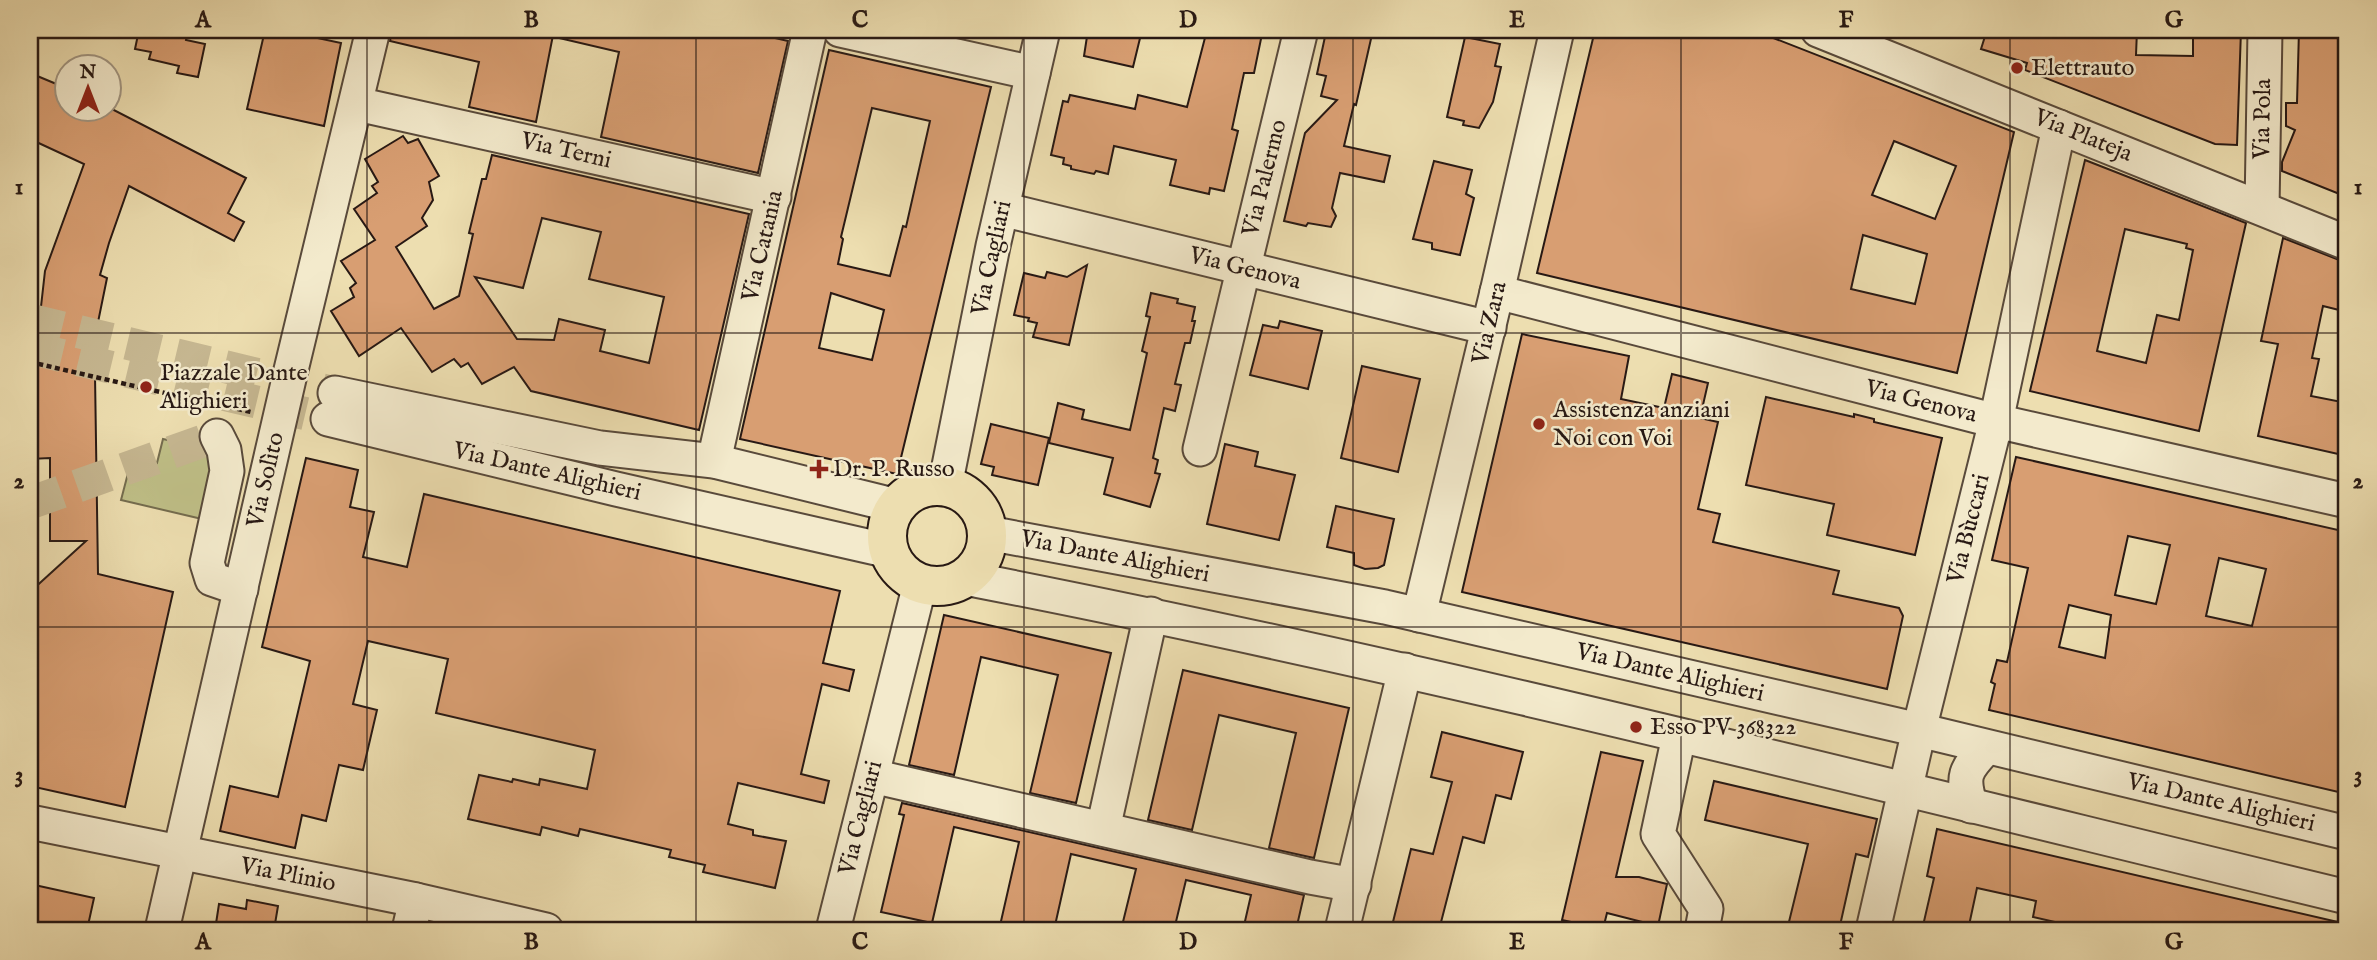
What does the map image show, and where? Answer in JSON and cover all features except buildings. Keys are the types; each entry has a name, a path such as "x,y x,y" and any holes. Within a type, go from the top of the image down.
{"main road":[{"path":"944,486 966,495 981,512 988,533 982,559 965,578 943,586 920,584 901,571 889,551 887,536 890,520 897,506 908,495 922,488 944,486"}],"street":[{"name":"Via Solìto","path":"162,930 373,30"},
{"name":"Via Catania","path":"714,461 810,30"},
{"path":"840,30 1033,73"},
{"name":"Via Cagliari","path":"944,486 1043,30"},
{"name":"Via Palermo","path":"1200,449 1301,30"},
{"name":"Via Zara","path":"1419,615 1489,328 1557,30"},
{"name":"Via Plateja","path":"1818,30 1860,38 2059,127 2347,243"},
{"name":"Via Pola","path":"2262,208 2265,30"},
{"name":"Via Terni","path":"357,104 774,197"},
{"name":"Via Bùccari","path":"1873,930 1919,730 1996,421 2059,127"},
{"name":"Via Genova","path":"1002,209 1489,328"},
{"name":"Via Genova","path":"1497,292 1996,421 2347,501"},
{"name":"Via Dante Alighieri","path":"889,551 616,489 331,406 600,448 714,461 897,506"},
{"path":"217,436 224,450 227,471 207,563 212,579 241,589"},
{"name":"Via Dante Alighieri","path":"988,533 1419,615 1919,730 2347,833"},
{"name":"Via Dante Alighieri","path":"965,578 1151,614 1405,670 2347,897"},
{"name":"Via Cagliari","path":"833,930 920,584"},
{"path":"1103,828 1151,614"},
{"path":"1342,930 1405,670"},
{"path":"1679,736 1658,834 1706,909 1702,930"},
{"path":"1971,806 1964,785 1968,766 1986,748"},
{"path":"872,776 1354,885"},
{"name":"Via Plinio","path":"30,822 179,853 412,915 546,930"}],"path":[{"path":"30,362 280,419"}],"green space":[{"path":"163,439 208,449 214,459 202,519 121,500 132,458 157,463"}],"tunnel":[{"path":"30,320 335,393"},
{"path":"30,348 328,419"},
{"path":"30,503 217,436"}],"place":[{"name":"Elettrauto","path":"2017,68"},
{"name":"Piazzale Dante Alighieri","path":"146,387"},
{"name":"Assistenza anziani Noi con Voi","path":"1539,424"},
{"name":"Dr. P. Russo","path":"819,469"},
{"name":"Esso PV 368322","path":"1636,727"}]}
